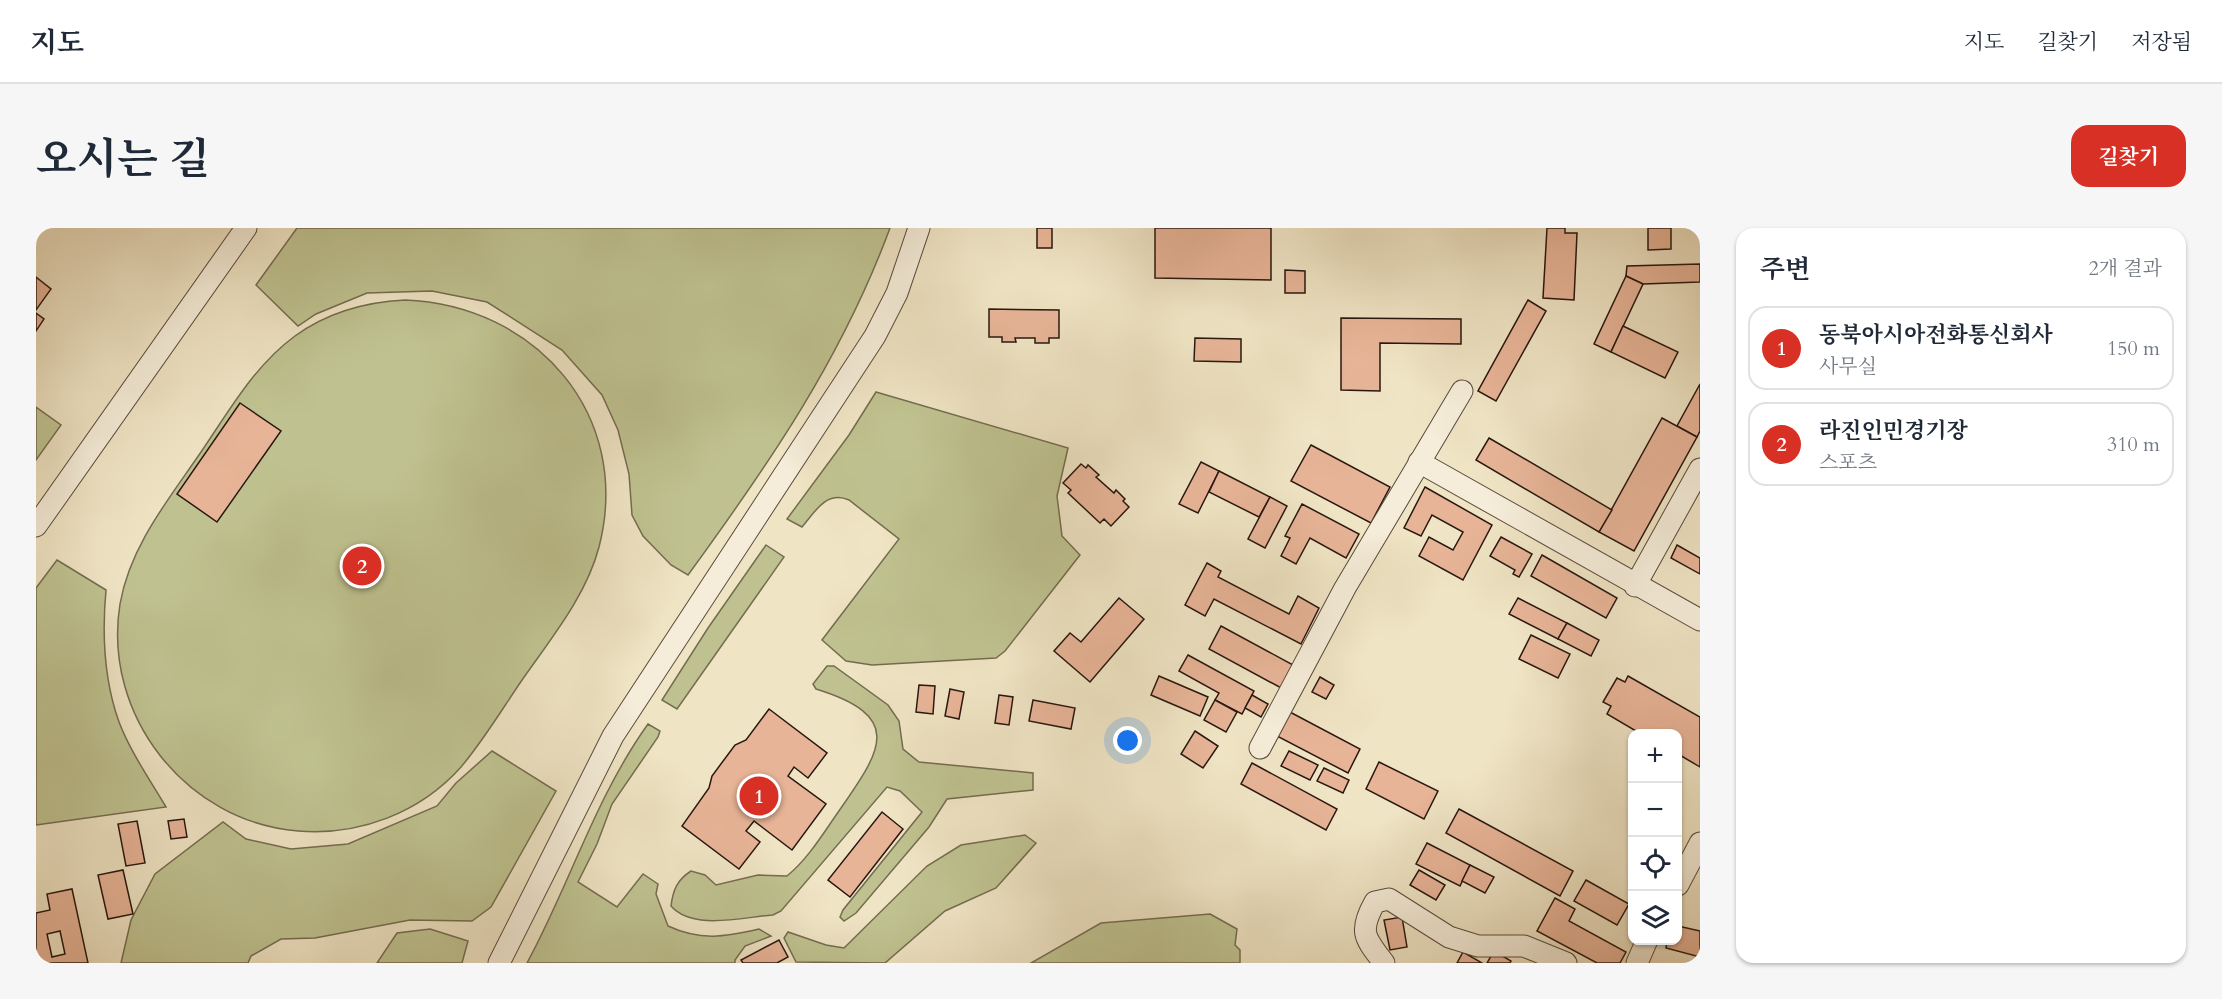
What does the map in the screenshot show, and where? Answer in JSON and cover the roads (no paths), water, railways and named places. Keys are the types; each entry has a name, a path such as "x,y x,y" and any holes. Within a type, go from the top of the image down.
{"street":[{"path":"36,526 246,228"},
{"path":"499,963 613,736 874,336 897,293 919,228"},
{"path":"1260,748 1345,588 1462,391"},
{"path":"1419,462 1635,586 1700,620"},
{"path":"1635,586 1700,469"},
{"path":"1682,876 1700,843"},
{"path":"1384,963 1367,940 1364,920 1375,902 1389,899 1449,937 1478,946 1524,946 1566,963"},
{"path":"1636,963 1645,945"}],"place":[{"name":"라진인민경기장","path":"362,566"},
{"name":"동북아시아전화통신회사","path":"759,796"}]}
